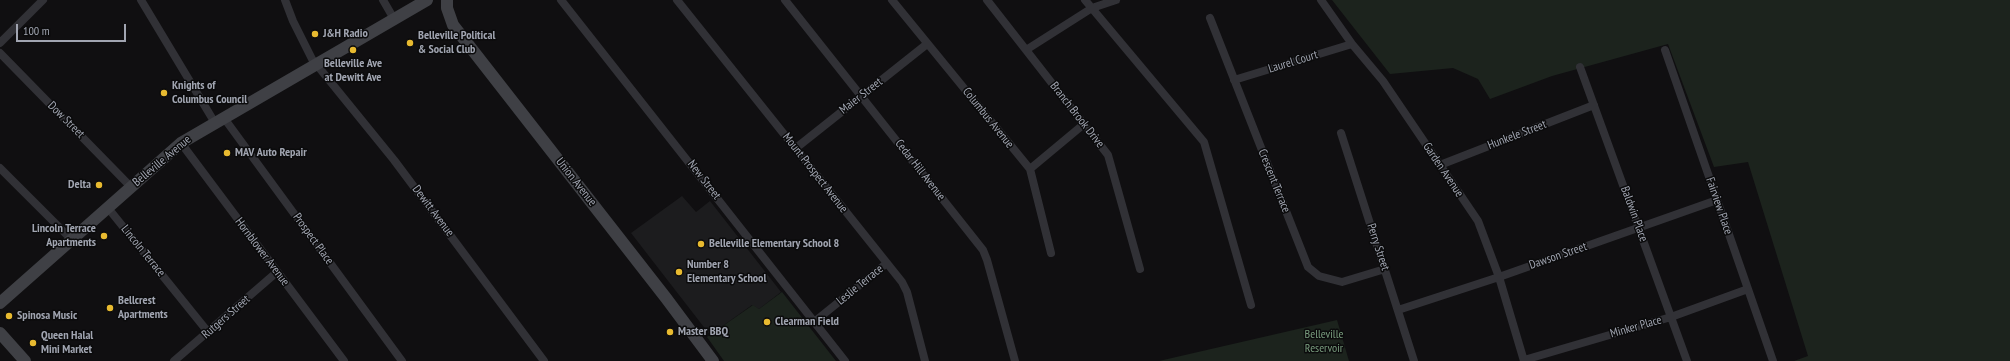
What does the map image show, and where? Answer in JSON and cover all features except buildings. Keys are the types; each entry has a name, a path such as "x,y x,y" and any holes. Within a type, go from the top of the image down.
{"main road":[{"name":"Belleville Avenue","path":"0,302 181,143 427,0"},
{"name":"Union Avenue","path":"447,0 447,8 453,25 666,298 712,361"},
{"path":"0,333 25,361"}],"street":[{"path":"0,43 43,0"},
{"name":"Prospect Place","path":"141,0 220,120 402,361"},
{"name":"Dewitt Avenue","path":"285,0 304,45 316,64 394,160 544,361"},
{"path":"383,0 394,19"},
{"name":"New Street","path":"561,0 845,361"},
{"name":"Mount Prospect Avenue","path":"677,0 902,282 907,292 925,361"},
{"name":"Cedar Hill Avenue","path":"785,0 983,250 1015,361"},
{"name":"Columbus Avenue","path":"892,0 1030,169 1051,252"},
{"name":"Branch Brook Drive","path":"987,0 1108,155 1140,269"},
{"path":"1085,0 1204,142 1251,304"},
{"path":"1026,50 1092,8 1116,0"},
{"name":"Garden Avenue","path":"1321,0 1352,44 1383,81 1478,221 1499,277 1524,360"},
{"name":"Crescent Terrace","path":"1210,18 1308,267 1319,276 1342,282 1385,269"},
{"name":"Maier Street","path":"796,148 927,44"},
{"name":"Laurel Court","path":"1234,80 1352,44"},
{"name":"Fairview Place","path":"1665,50 1773,361"},
{"name":"Dow Street","path":"0,53 131,187"},
{"name":"Baldwin Place","path":"1580,67 1640,228 1687,361"},
{"name":"Hunkele Street","path":"1440,165 1594,105"},
{"path":"1030,169 1084,124"},
{"name":"Perry Street","path":"1341,134 1414,361"},
{"name":"Hornblower Avenue","path":"181,143 344,361"},
{"path":"0,168 72,240"},
{"name":"Dawson Street","path":"1398,310 1499,277 1717,200"},
{"name":"Lincoln Terrace","path":"108,208 208,332"},
{"name":"Leslie Terrace","path":"814,322 887,263"},
{"name":"Rutgers Street","path":"174,361 277,272"},
{"name":"Minker Place","path":"1524,360 1671,316 1748,289"}],"shaded area":[{"path":"682,196 696,212 710,201 781,292 759,309 752,305 710,335 631,233"}],"green space":[{"path":"1332,0 2010,0 2010,361 1794,361 1808,356 1748,162 1714,167 1668,44 1552,76 1490,99 1478,79 1453,68 1390,74"},
{"name":"Clearman Field","path":"782,292 836,361 724,361 707,337 753,305 759,309"},
{"name":"Belleville Reservoir","path":"1337,320 1349,361 1159,361"}],"place":[{"name":"J&H Radio","path":"315,34"},
{"name":"Belleville Political & Social Club","path":"410,43"},
{"name":"Belleville Ave at Dewitt Ave","path":"353,50"},
{"name":"Knights of Columbus Council","path":"164,93"},
{"name":"MAV Auto Repair","path":"227,153"},
{"name":"Delta","path":"99,185"},
{"name":"Lincoln Terrace Apartments","path":"104,236"},
{"name":"Belleville Elementary School 8","path":"701,244"},
{"name":"Number 8 Elementary School","path":"679,272"},
{"name":"Bellcrest Apartments","path":"110,308"},
{"name":"Spinosa Music","path":"9,316"},
{"name":"Clearman Field","path":"767,322"},
{"name":"Master BBQ","path":"670,332"},
{"name":"Queen Halal Mini Market","path":"33,343"}]}
